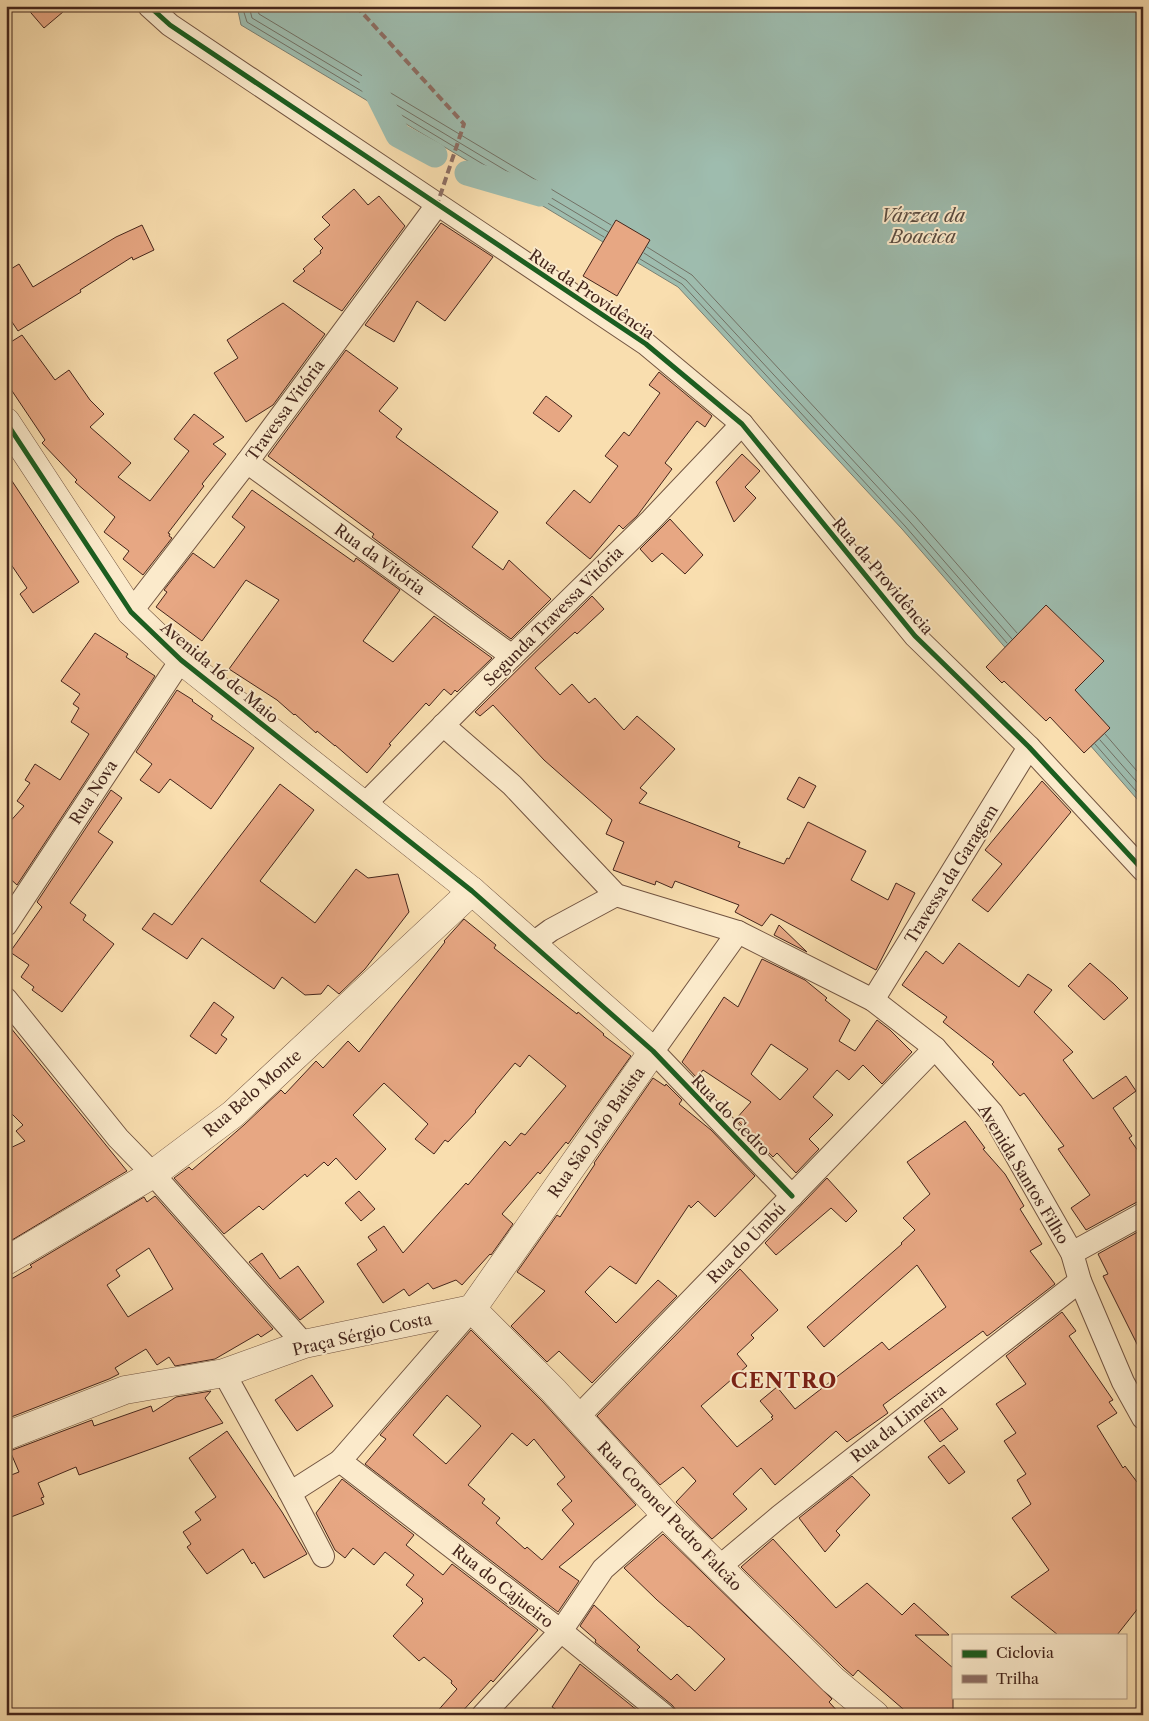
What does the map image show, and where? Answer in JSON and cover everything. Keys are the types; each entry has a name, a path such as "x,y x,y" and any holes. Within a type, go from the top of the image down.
{"street":[{"name":"Rua da Providência","path":"149,6 170,25 646,344 742,424 915,636 1029,747 1143,870"},
{"name":"Travessa Vitória","path":"131,612 247,462 436,205"},
{"name":"Avenida 16 de Maio","path":"6,422 131,612 181,660 472,891 653,1051"},
{"name":"Segunda Travessa Vitória","path":"363,806 651,520 742,424"},
{"name":"Rua da Vitória","path":"247,462 512,656"},
{"name":"Rua Nova","path":"6,925 181,660"},
{"path":"443,725 512,786 616,895 551,930 532,944"},
{"name":"Travessa da Garagem","path":"873,1000 1029,747"},
{"name":"Rua Belo Monte","path":"6,1261 153,1174 233,1114 472,891"},
{"name":"Avenida Santos Filho","path":"616,895 738,932 873,1000 935,1048 992,1113 1072,1253 1080,1281 1123,1382 1143,1418"},
{"name":"Rua São João Batista","path":"472,1309 738,932"},
{"path":"6,999 118,1138 153,1174 304,1344"},
{"name":"Rua do Umbú","path":"578,1418 935,1048"},
{"name":"Rua do Cedro","path":"653,1051 792,1196"},
{"path":"1072,1253 1143,1214"},
{"name":"Rua da Limeira","path":"718,1568 780,1516 1080,1281"},
{"path":"289,1491 293,1491 340,1461 472,1309"},
{"name":"Praça Sérgio Costa","path":"6,1436 125,1390 224,1373 304,1344 472,1309"},
{"name":"Rua Coronel Pedro Falcão","path":"472,1309 554,1391 665,1514 718,1568 833,1680 875,1715"},
{"path":"224,1373 323,1556"},
{"name":"Rua do Cajueiro","path":"340,1461 561,1631 664,1715"},
{"path":"482,1715 561,1631 603,1569 665,1514"}],"water":[{"name":"Várzea da Boacica","path":"237,6 1143,6 1143,806 902,529 678,287 241,25"}],"building":[{"path":"25,6 70,6 44,28"},
{"path":"354,189 368,205 379,196 405,226 342,311 293,281 321,253 320,251 323,248 314,239 330,225 322,217"},
{"path":"616,220 650,240 617,296 583,276"},
{"path":"441,223 493,257 445,321 417,301 394,342 365,325"},
{"path":"142,225 154,250 133,260 132,257 80,290 81,292 18,331 6,313 6,272 19,264 33,287 116,237"},
{"path":"283,303 325,334 273,405 246,422 214,373 238,358 227,340"},
{"path":"22,335 55,380 69,370 90,400 104,414 90,427 131,463 118,477 150,501 189,451 174,439 194,414 224,437 213,444 226,454 202,484 204,486 168,533 172,538 143,575 123,559 129,551 104,532 115,517 75,482 77,480 42,443 45,440 6,382 6,345"},
{"path":"346,350 398,388 379,411 402,429 396,437 498,512 472,547 503,570 509,560 551,599 511,639 372,537 374,534 268,456"},
{"path":"659,372 712,416 705,427 697,421 665,463 672,469 637,516 623,529 619,525 590,559 546,523 574,490 590,503 618,466 605,456 624,432 629,436 660,393 649,385"},
{"path":"546,396 572,416 559,432 533,413"},
{"path":"742,454 760,471 745,487 756,498 734,522 716,482"},
{"path":"6,472 79,582 33,613 20,594 27,588 6,557"},
{"path":"252,490 354,562 356,558 400,590 363,641 393,662 434,616 492,658 457,692 455,690 451,695 444,689 429,706 426,703 389,744 391,745 367,773 335,745 317,731 316,733 277,700 229,669 279,600 246,580 202,641 156,607 167,592 164,590 193,553 214,568 245,527 232,517"},
{"path":"670,519 703,555 685,574 662,553 652,562 640,549"},
{"path":"592,596 604,609 535,668 560,695 572,684 589,703 595,698 624,730 637,716 675,749 640,788 647,793 639,803 740,842 738,847 784,864 787,858 789,859 808,822 866,851 851,880 888,900 896,883 915,893 876,970 771,914 762,926 735,912 739,905 675,881 672,888 656,881 655,885 613,870 624,842 606,834 612,820 544,760 493,705 480,716 475,712"},
{"path":"1046,605 1104,661 1075,690 1110,728 1084,753 1050,717 1046,721 1004,681 1002,683 986,667"},
{"path":"95,633 128,654 126,657 155,676 17,885 6,875 6,826 24,806 17,801 30,783 25,780 35,764 60,780 89,734 71,722 79,708 73,704 80,694 61,681"},
{"path":"177,690 213,716 211,719 254,748 211,809 170,779 159,793 140,780 152,764 136,752"},
{"path":"799,777 816,786 804,808 787,799"},
{"path":"1042,781 1071,812 988,912 972,900 1002,864 985,850"},
{"path":"280,784 314,810 260,881 315,923 356,869 368,878 398,874 409,912 365,969 339,994 328,985 321,994 305,995 282,977 274,989 202,938 187,959 142,929 154,913 172,925"},
{"path":"111,790 122,798 98,832 113,842 70,903 86,915 83,920 114,944 62,1012 32,990 34,987 21,977 29,965 10,952 42,907 37,902"},
{"path":"464,919 496,945 494,948 577,1014 578,1012 603,1035 631,1056 568,1144 566,1142 540,1174 538,1172 502,1214 513,1224 491,1255 462,1285 456,1280 433,1289 428,1283 409,1296 404,1289 383,1303 357,1264 377,1250 368,1237 384,1226 403,1253 466,1183 468,1185 505,1141 510,1146 521,1133 525,1135 566,1086 529,1055 520,1067 515,1063 476,1112 448,1142 445,1140 434,1154 415,1139 428,1124 384,1083 353,1115 386,1149 356,1180 336,1158 328,1166 324,1162 307,1177 305,1174 263,1210 259,1206 224,1234 174,1178 189,1167 192,1170 281,1090 285,1094 316,1061 323,1068 348,1041 359,1052 444,941"},
{"path":"779,925 807,952 774,935"},
{"path":"959,943 1019,987 1028,974 1052,990 1034,1012 1073,1052 1063,1060 1093,1099 1126,1076 1136,1091 1113,1108 1132,1136 1129,1138 1143,1158 1143,1201 1137,1202 1086,1230 1071,1208 1090,1195 1058,1149 1064,1146 1024,1093 1020,1096 992,1064 994,1062 943,1022 947,1017 902,985 926,951 943,964"},
{"path":"762,959 805,980 827,998 825,1000 850,1020 839,1041 855,1051 877,1020 912,1052 882,1084 863,1065 849,1080 837,1070 813,1097 833,1115 809,1139 819,1149 796,1173 777,1153 773,1157 736,1119 751,1102 703,1070 697,1078 682,1062 724,997 738,1007","holes":["771,1044 808,1069 780,1100 751,1074"]},
{"path":"1090,963 1128,998 1104,1020 1068,986"},
{"path":"214,1002 234,1017 221,1035 227,1039 216,1054 190,1036"},
{"path":"6,1022 127,1171 12,1240 6,1232 6,1150 25,1141 16,1131 23,1125 6,1108"},
{"path":"653,1078 665,1086 666,1084 682,1100 679,1104 711,1130 755,1176 715,1217 698,1201 691,1208 689,1205 636,1284 610,1266 585,1292 616,1323 658,1280 677,1296 592,1383 559,1351 547,1362 511,1326 545,1291 517,1272 557,1215 560,1217 594,1163"},
{"path":"965,1121 985,1148 983,1149 1005,1174 1024,1206 1020,1209 1042,1244 1030,1251 1055,1284 990,1334 987,1336 983,1331 883,1405 888,1413 847,1442 836,1431 775,1485 761,1468 733,1494 747,1509 712,1539 676,1502 696,1481 683,1467 660,1485 597,1416 740,1269 778,1310 751,1335 754,1338 737,1354 747,1366 701,1406 737,1447 773,1419 771,1417 773,1416 760,1401 777,1387 795,1409 882,1342 889,1350 946,1307 917,1265 824,1347 807,1327 902,1244 915,1230 903,1218 930,1194 907,1162"},
{"path":"827,1178 857,1211 846,1222 831,1208 776,1255 765,1243"},
{"path":"359,1191 375,1209 361,1221 345,1203"},
{"path":"155,1196 273,1329 261,1337 258,1334 215,1359 175,1366 169,1357 157,1365 146,1349 115,1368 119,1374 109,1379 6,1419 6,1282 32,1267 30,1265 144,1197 147,1202","holes":["149,1248 173,1289 128,1317 107,1285 120,1276 116,1270"]},
{"path":"1143,1229 1143,1356 1103,1276 1108,1274 1098,1254"},
{"path":"262,1253 280,1279 298,1266 324,1302 300,1320 249,1262"},
{"path":"1062,1312 1076,1331 1069,1336 1113,1400 1109,1402 1117,1413 1097,1426 1123,1468 1125,1466 1143,1490 1143,1602 1118,1634 1057,1634 1011,1597 1049,1570 1012,1518 1031,1504 1017,1480 1026,1474 1004,1441 1016,1433 996,1404 1026,1384 1006,1356"},
{"path":"471,1330 543,1402 636,1505 559,1567 579,1581 558,1612 365,1464 386,1439 380,1435","holes":["447,1395 481,1426 446,1464 413,1435","512,1433 527,1446 534,1439 565,1477 557,1484 572,1501 562,1510 574,1524 542,1560 527,1547 525,1549 496,1523 500,1518 482,1503 485,1499 468,1485"]},
{"path":"312,1375 333,1406 297,1431 275,1400"},
{"path":"211,1391 205,1398 223,1423 79,1475 76,1467 38,1483 44,1497 41,1498 44,1504 6,1519 6,1477 19,1472 10,1451 92,1420 94,1426 151,1406 153,1412 176,1397"},
{"path":"942,1408 958,1429 940,1442 924,1421"},
{"path":"227,1431 282,1512 307,1554 264,1578 254,1562 252,1564 243,1549 207,1574 187,1547 191,1544 183,1532 201,1520 195,1512 216,1497 189,1458"},
{"path":"944,1445 965,1472 949,1484 928,1457"},
{"path":"852,1476 870,1495 836,1531 840,1535 825,1552 799,1518"},
{"path":"342,1479 414,1535 406,1545 443,1575 452,1564 538,1630 493,1682 491,1680 459,1715 434,1715 457,1689 451,1683 452,1681 424,1657 419,1661 393,1636 423,1603 421,1601 423,1599 406,1585 414,1575 385,1552 374,1565 353,1548 345,1558 335,1550 316,1513"},
{"path":"663,1534 832,1699 829,1702 841,1715 677,1715 672,1705 595,1642 596,1640 580,1626 594,1605 640,1647 637,1650 671,1680 677,1674 695,1691 725,1659 657,1600 624,1568"},
{"path":"773,1539 836,1608 867,1583 902,1615 914,1603 949,1635 915,1635 952,1667 953,1715 910,1715 858,1670 853,1676 741,1567"},
{"path":"580,1664 643,1715 565,1715 552,1707"}],"waterway":[{"path":"372,83 398,135 435,155"},
{"path":"467,173 540,194"}],"marked path":[{"path":"356,6 464,124 437,205"}],"cycle path":[{"path":"149,6 170,25 646,344 742,424 915,636 1029,747 1143,870"},
{"path":"6,422 131,612 181,660 472,891 532,944 653,1051 792,1196"}],"district":[{"name":"CENTRO","path":"784,1381"}]}
